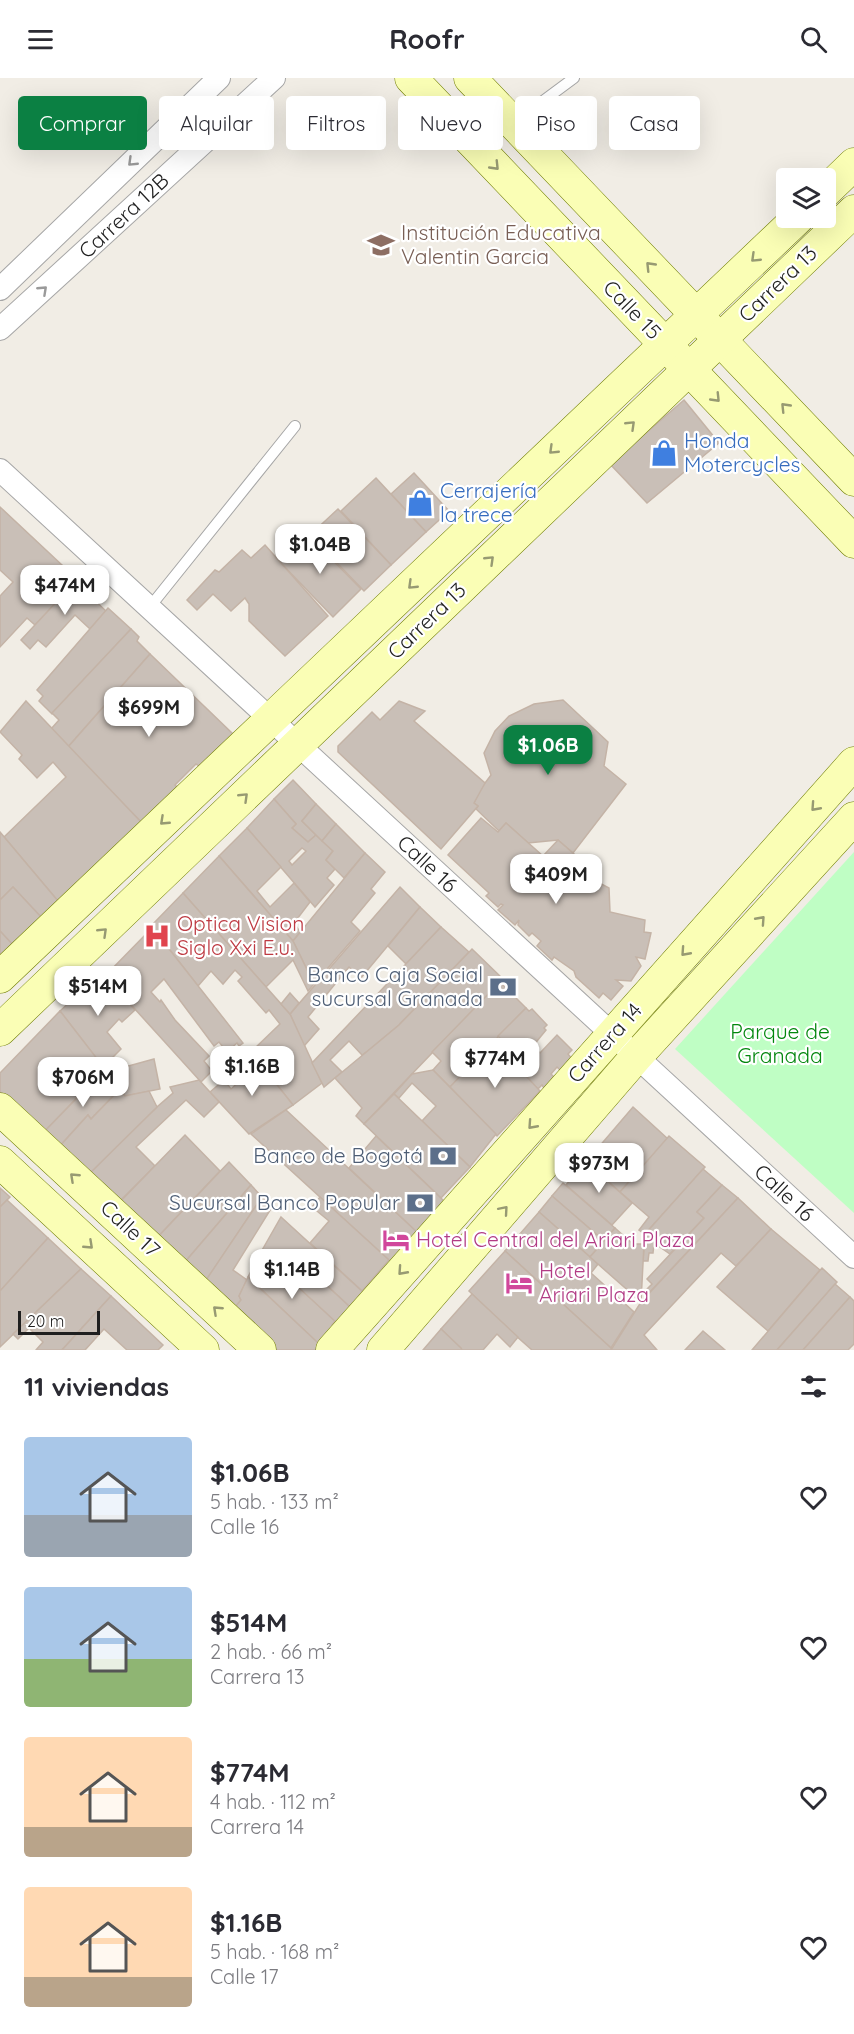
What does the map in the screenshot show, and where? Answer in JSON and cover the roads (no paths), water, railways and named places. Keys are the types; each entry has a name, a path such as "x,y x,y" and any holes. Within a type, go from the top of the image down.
{"street":[{"name":"Carrera 12B","path":"0,289 219,78"},
{"name":"Carrera 12B","path":"0,329 274,78"},
{"name":"Calle 15","path":"411,78 854,542"},
{"name":"Calle 15","path":"470,78 854,480"},
{"path":"836,181 854,164"},
{"name":"Carrera 13","path":"0,1030 854,211"},
{"name":"Carrera 13","path":"0,976 787,228"},
{"name":"Calle 16","path":"0,470 854,1257"},
{"name":"Carrera 14","path":"332,1350 854,763"},
{"name":"Carrera 14","path":"383,1350 636,1057 854,818"},
{"name":"Calle 17","path":"0,1109 260,1350"},
{"name":"Calle 17","path":"0,1162 203,1350"}],"lane":[{"path":"513,123 574,78"},
{"path":"149,608 295,426"}],"place":[{"name":"Institución Educativa Valentin Garcia","path":"381,245"},
{"name":"Honda Motercycles","path":"664,453"},
{"name":"Cerrajería la trece","path":"420,503"},
{"name":"Optica Vision Siglo Xxi E.u.","path":"157,936"},
{"name":"Banco Caja Social sucursal Granada","path":"503,987"},
{"name":"Banco de Bogotá","path":"443,1156"},
{"name":"Sucursal Banco Popular","path":"420,1203"},
{"name":"Hotel Central del Ariari Plaza","path":"396,1240"},
{"name":"Hotel Ariari Plaza","path":"519,1283"}],"park label":[{"name":"Parque de Granada","path":"780,1044"}]}
